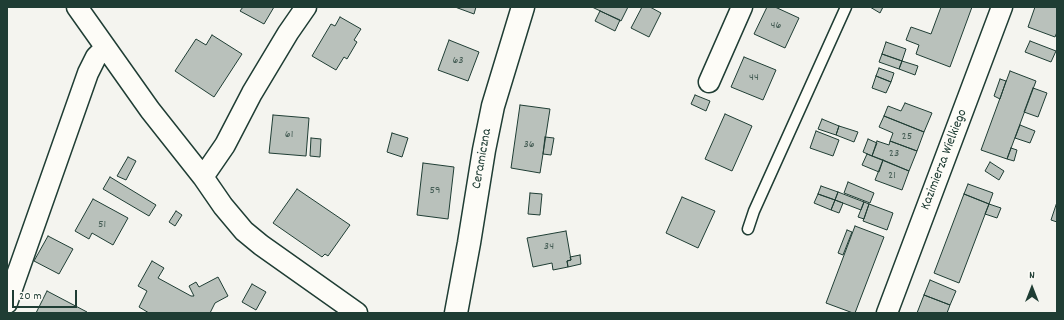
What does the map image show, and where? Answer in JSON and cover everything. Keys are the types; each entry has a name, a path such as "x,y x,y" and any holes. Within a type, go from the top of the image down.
{"street":[{"path":"77,7 150,110 203,177 223,206 244,231 261,245 357,313"},
{"path":"203,177 225,145 252,93 288,33 306,7"},
{"name":"Ceramiczna","path":"456,313 485,143 493,106 523,7"},
{"path":"709,82 742,7"},
{"name":"Kazimierza Wielkiego","path":"887,313 1002,7"},
{"path":"7,303 11,275 88,73 96,57 105,48"}],"lane":[{"path":"748,229 754,211 846,7"}],"building":[{"path":"243,7 274,7 264,24 240,11"},
{"path":"455,7 476,7 474,14"},
{"path":"592,7 628,7 621,21"},
{"path":"642,7 650,7 661,13 649,37 631,28"},
{"path":"767,7 775,7 799,18 785,48 754,34"},
{"path":"870,7 883,7 880,13"},
{"path":"941,7 972,7 950,67 916,54 919,45 906,40 911,27 931,34"},
{"path":"1035,7 1057,7 1057,32 1055,37 1028,27"},
{"path":"600,11 620,20 615,31 595,21"},
{"path":"340,17 361,29 354,40 357,42 347,59 344,57 336,70 312,56 331,24 335,26"},
{"path":"212,35 242,54 214,97 175,71 196,39 206,45"},
{"path":"449,40 479,52 468,81 438,70"},
{"path":"1030,41 1056,51 1051,62 1025,52"},
{"path":"886,42 906,49 902,61 882,54"},
{"path":"882,54 902,61 899,69 879,62"},
{"path":"744,57 776,70 763,100 731,87"},
{"path":"902,61 918,66 915,75 899,69"},
{"path":"879,68 894,73 891,82 876,76"},
{"path":"1010,71 1036,81 1007,159 981,150"},
{"path":"876,76 891,82 886,93 872,88"},
{"path":"1000,79 1006,81 1000,99 994,96"},
{"path":"1033,88 1047,93 1038,117 1024,112"},
{"path":"695,95 710,101 706,111 691,104"},
{"path":"905,103 932,113 924,132 884,116 888,106 901,111"},
{"path":"520,105 550,109 540,173 511,168"},
{"path":"725,114 752,126 732,171 705,159"},
{"path":"273,115 309,118 306,156 269,153"},
{"path":"884,116 924,132 917,151 890,141 893,133 879,127"},
{"path":"822,119 839,126 836,135 818,129"},
{"path":"1020,125 1035,131 1030,143 1015,138"},
{"path":"839,126 858,132 854,142 836,135"},
{"path":"816,131 839,140 833,156 810,148"},
{"path":"392,133 408,138 402,157 387,152"},
{"path":"545,137 554,138 551,155 543,154"},
{"path":"311,138 321,139 320,157 310,156"},
{"path":"868,139 877,143 872,156 863,152"},
{"path":"877,141 889,145 890,141 917,151 909,171 872,156"},
{"path":"1011,148 1017,150 1014,161 1007,159"},
{"path":"867,154 883,160 879,172 862,165"},
{"path":"128,157 136,161 126,180 117,176"},
{"path":"883,160 909,171 902,190 875,180"},
{"path":"990,162 1004,171 999,180 985,171"},
{"path":"423,163 454,167 448,219 417,215"},
{"path":"110,177 156,205 149,216 103,189"},
{"path":"848,182 874,193 870,203 844,193"},
{"path":"968,184 993,193 989,204 964,194"},
{"path":"821,186 838,192 835,200 818,194"},
{"path":"297,189 350,225 328,256 325,254 322,257 273,223"},
{"path":"838,192 864,202 861,210 835,200"},
{"path":"530,193 542,194 540,215 528,214"},
{"path":"818,194 835,200 831,210 814,203"},
{"path":"964,194 989,204 959,283 934,273"},
{"path":"682,197 715,211 698,248 666,233"},
{"path":"93,199 128,218 113,245 92,233 89,239 75,231"},
{"path":"835,200 843,203 839,213 831,210"},
{"path":"864,202 869,204 864,219 858,217"},
{"path":"869,204 893,213 887,230 863,221"},
{"path":"989,204 1001,208 997,218 985,214"},
{"path":"1056,205 1057,206 1057,222 1051,220"},
{"path":"176,211 182,215 175,226 169,222"},
{"path":"855,226 884,237 855,313 853,313 826,303"},
{"path":"847,230 852,232 843,255 838,253"},
{"path":"566,231 571,260 567,261 568,267 553,270 552,263 533,267 527,238"},
{"path":"48,236 73,249 59,274 34,261"},
{"path":"580,255 581,264 568,267 567,261 571,260 570,257"},
{"path":"152,261 164,268 158,278 191,296 194,296 189,286 196,282 199,287 218,277 228,296 215,303 210,313 149,313 139,307 147,291 138,286"},
{"path":"930,280 956,291 950,305 924,295"},
{"path":"252,284 266,292 256,310 242,302"},
{"path":"47,291 87,312 87,313 36,313"},
{"path":"924,295 950,305 947,313 917,313"}]}
